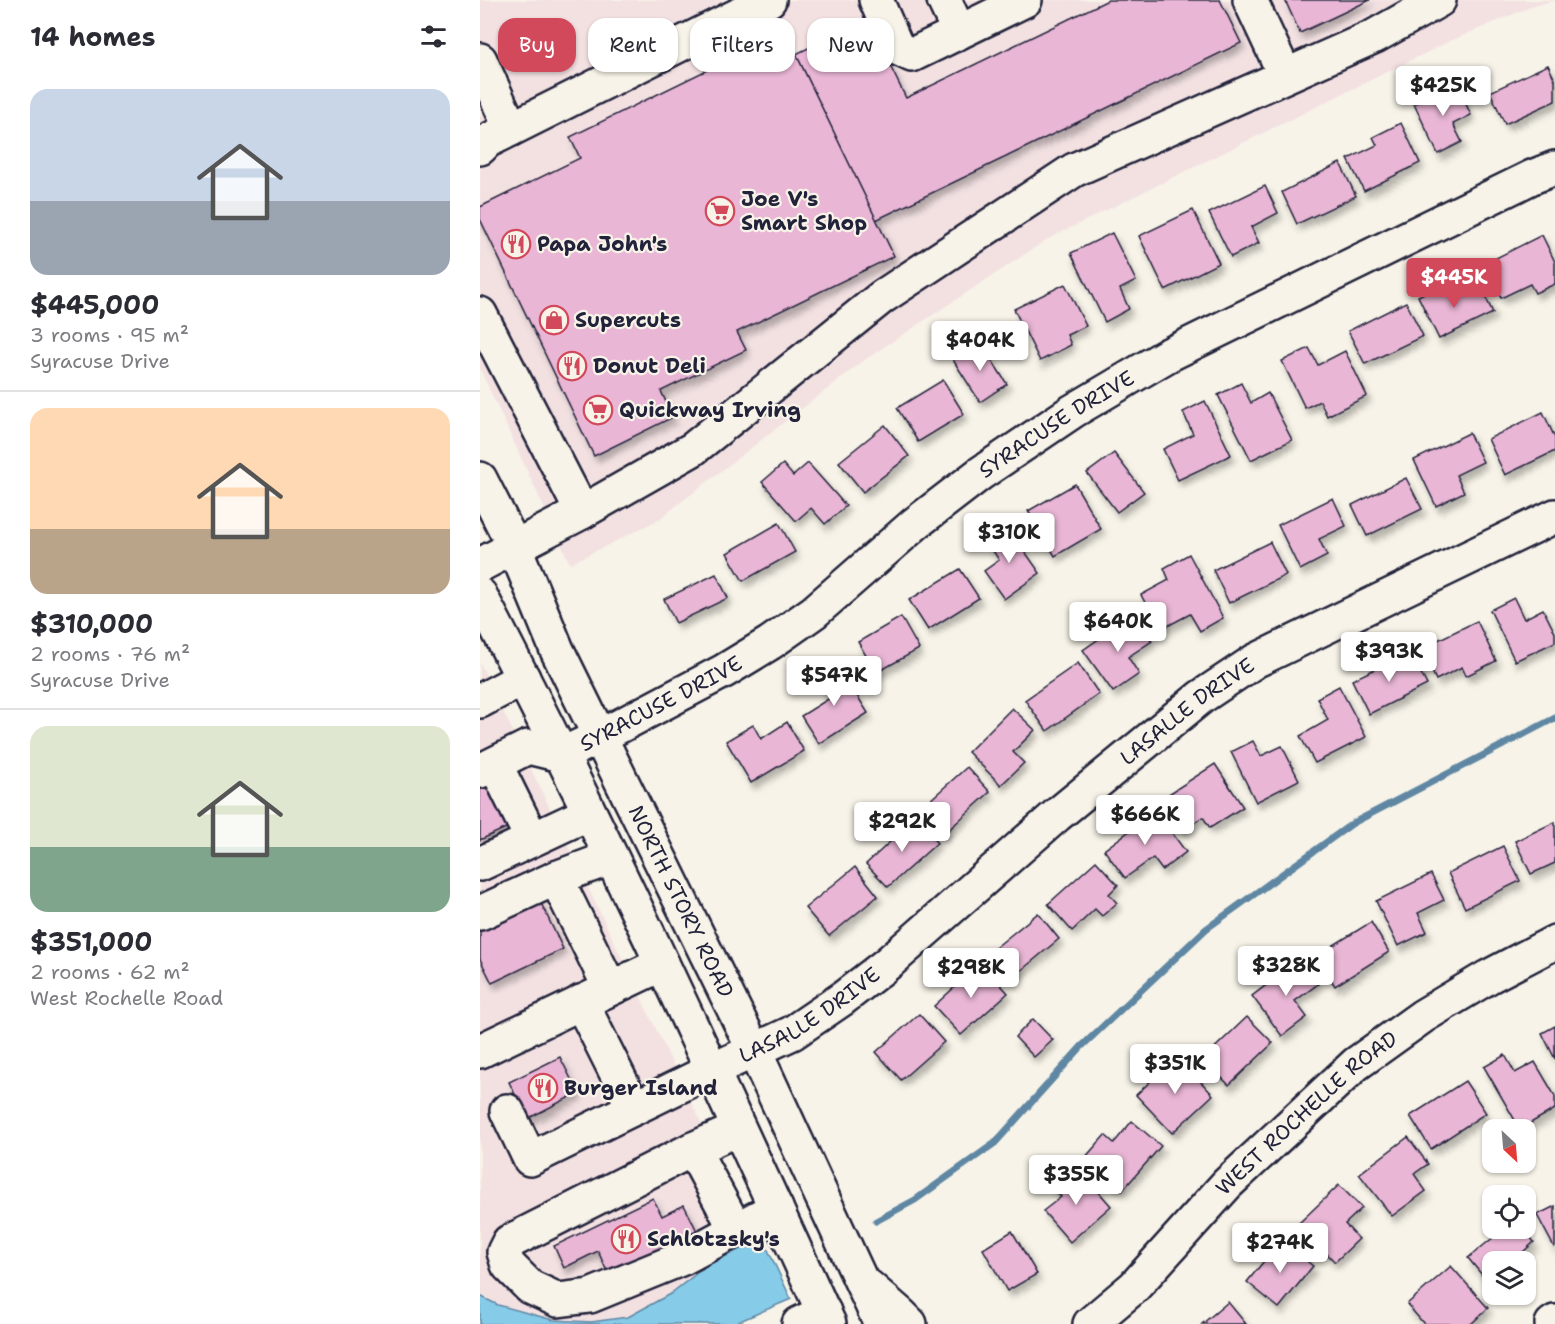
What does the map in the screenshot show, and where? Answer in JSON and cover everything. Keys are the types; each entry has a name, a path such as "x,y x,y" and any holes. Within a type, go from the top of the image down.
{"street":[{"path":"876,0 897,48 912,55 1017,2"},
{"path":"944,0 959,32"},
{"path":"1250,0 1285,75"},
{"path":"480,566 693,449 882,297 1074,170 1375,36 1426,3"},
{"path":"481,66 489,140 752,4"},
{"name":"SYRACUSE DRIVE","path":"561,755 599,737 770,643 814,612 916,523 981,473 1073,411 1168,355 1532,177 1555,168"},
{"path":"480,314 582,512"},
{"name":"NORTH STORY ROAD","path":"480,479 515,548 557,650 754,1050 881,1324"},
{"name":"LASALLE DRIVE","path":"507,1111 530,1159 792,1033 842,999 887,964 1057,815 1210,691 1255,661 1555,516"},
{"name":"NORTH STORY ROAD","path":"480,596 561,755 712,1070 776,1208 817,1320"},
{"path":"480,701 523,678"},
{"path":"532,839 487,768 528,747 561,755"},
{"path":"480,863 589,813"},
{"path":"480,914 556,878 610,858"},
{"path":"556,878 610,988"},
{"name":"WEST ROCHELLE ROAD","path":"1090,1324 1134,1287 1227,1184 1356,1064 1423,1016 1488,977 1555,942"},
{"path":"480,1051 662,964"},
{"path":"581,1002 634,1108"},
{"path":"738,1129 693,1149 510,1242 504,1252 508,1265 530,1287 558,1300 590,1296 683,1258 776,1208"},
{"path":"693,1149 736,1230"},
{"path":"861,1280 910,1324"}],"shaded area":[{"path":"480,0 1555,0 1528,8 1448,42 1048,239 866,359 658,520 570,564 480,369 480,117 483,115 480,109"},
{"path":"480,663 758,1241 710,1263 670,1294 628,1317 591,1322 553,1320 498,1305 480,1296"}],"water":[{"path":"763,1239 791,1299 733,1324 480,1324 480,1296 498,1305 553,1320 591,1322 628,1317 670,1294 710,1263"}],"building":[{"path":"1108,0 1220,0 1241,43 876,220 796,54 807,49 807,72 893,72 906,98"},
{"path":"1285,0 1370,0 1300,33"},
{"path":"796,54 894,256 737,332 746,350 661,391 673,417 594,456 480,219 480,207 580,158 570,137 703,72 795,72"},
{"path":"1548,65 1555,80 1555,101 1505,124 1490,92"},
{"path":"1456,83 1471,115 1453,124 1462,142 1438,154 1414,104"},
{"path":"1401,123 1420,163 1364,191 1348,159 1377,145 1373,137"},
{"path":"1340,163 1356,196 1297,224 1282,192"},
{"path":"1265,186 1278,213 1251,227 1259,243 1231,257 1209,213"},
{"path":"1193,210 1219,263 1165,290 1139,236"},
{"path":"1112,233 1136,281 1120,289 1129,309 1105,322 1071,253"},
{"path":"1542,235 1555,262 1555,284 1535,293 1530,284 1501,298 1484,264"},
{"path":"1445,283 1453,299 1480,285 1493,313 1439,339 1418,296"},
{"path":"1065,284 1086,326 1067,335 1071,345 1040,361 1014,309"},
{"path":"1406,302 1423,336 1365,364 1348,331"},
{"path":"981,343 1007,384 980,402 953,360"},
{"path":"1309,348 1318,365 1345,351 1367,396 1327,416 1320,401 1305,408 1282,361"},
{"path":"943,380 964,414 918,442 897,408"},
{"path":"1241,383 1251,403 1268,393 1292,440 1251,460 1218,395"},
{"path":"1205,401 1231,455 1178,480 1163,449 1193,434 1183,412"},
{"path":"1543,412 1555,438 1555,451 1505,475 1488,439"},
{"path":"885,425 909,456 863,492 839,462"},
{"path":"1469,433 1483,462 1456,475 1464,492 1436,506 1414,460"},
{"path":"1114,453 1144,492 1117,512 1087,473"},
{"path":"808,463 846,506 825,524 811,508 796,521 762,482 783,464 793,476"},
{"path":"1406,478 1422,509 1367,536 1352,505"},
{"path":"1075,484 1101,529 1055,556 1028,511"},
{"path":"1333,498 1346,526 1319,539 1327,556 1300,570 1278,525"},
{"path":"779,523 795,552 743,581 727,553"},
{"path":"1007,526 1040,573 1004,599 984,571 999,560 986,540"},
{"path":"1270,542 1286,575 1229,603 1213,570"},
{"path":"1189,554 1223,618 1200,631 1190,614 1160,630 1141,595 1169,580 1164,568"},
{"path":"960,569 979,598 928,630 909,600"},
{"path":"716,574 728,598 676,623 664,599"},
{"path":"1514,598 1524,619 1543,609 1555,633 1555,642 1515,661 1490,610"},
{"path":"1133,615 1152,641 1128,657 1139,674 1113,692 1083,650"},
{"path":"901,617 919,649 876,673 858,642"},
{"path":"1477,621 1496,661 1466,676 1462,667 1436,680 1421,648"},
{"path":"1410,652 1427,685 1369,714 1352,680"},
{"path":"1078,663 1099,694 1047,731 1025,700"},
{"path":"838,665 868,713 819,744 801,716 830,698 817,678"},
{"path":"1339,686 1366,737 1315,763 1300,736 1328,720 1317,698"},
{"path":"1012,708 1035,730 1013,752 1024,763 1001,785 968,752"},
{"path":"787,722 804,751 751,783 726,741 753,725 761,739"},
{"path":"1253,741 1261,756 1282,746 1299,780 1256,802 1231,752"},
{"path":"1215,764 1243,807 1210,828 1203,817 1182,831 1161,799"},
{"path":"967,767 990,792 942,836 919,810"},
{"path":"496,774 519,822 480,840 480,782"},
{"path":"1156,811 1186,852 1162,870 1153,858 1125,878 1104,850"},
{"path":"915,819 937,843 888,887 866,864"},
{"path":"1555,822 1555,863 1531,874 1515,841"},
{"path":"1503,846 1520,881 1465,908 1448,873"},
{"path":"1096,861 1118,885 1109,894 1117,903 1102,916 1095,909 1072,931 1048,904"},
{"path":"855,867 878,896 829,936 805,908"},
{"path":"1431,874 1444,900 1418,913 1427,932 1398,946 1376,901"},
{"path":"539,899 563,949 492,983 480,959 480,928"},
{"path":"1038,913 1059,939 1012,978 990,952"},
{"path":"1371,922 1389,952 1335,986 1316,956"},
{"path":"1299,960 1318,984 1295,1001 1307,1017 1282,1036 1252,996"},
{"path":"981,963 1008,993 961,1035 934,1006"},
{"path":"919,1014 944,1042 901,1080 876,1052"},
{"path":"1247,1017 1273,1043 1229,1085 1203,1059"},
{"path":"1033,1019 1053,1040 1034,1057 1015,1037"},
{"path":"1555,1026 1555,1059 1542,1033"},
{"path":"1505,1055 1515,1073 1535,1062 1555,1096 1555,1109 1536,1120 1514,1119 1484,1067"},
{"path":"1177,1056 1213,1095 1172,1133 1136,1095"},
{"name":"Burger Island","path":"560,1057 578,1093 527,1119 509,1082"},
{"path":"1465,1081 1486,1113 1431,1149 1410,1116"},
{"path":"1132,1121 1161,1146 1122,1191 1084,1159 1105,1135 1114,1143"},
{"path":"1408,1137 1428,1164 1414,1174 1426,1191 1392,1216 1359,1174"},
{"path":"1065,1173 1075,1184 1085,1176 1111,1206 1070,1242 1043,1211 1061,1197 1051,1186"},
{"path":"1339,1185 1362,1208 1345,1224 1359,1239 1335,1262 1298,1224"},
{"name":"Schlotzsky's","path":"653,1198 662,1216 684,1205 698,1233 609,1276 598,1251 564,1268 554,1246"},
{"path":"1555,1206 1555,1246 1554,1247 1537,1215"},
{"path":"1012,1231 1037,1274 1007,1291 983,1249"},
{"path":"1491,1239 1532,1239 1534,1242 1524,1251 1482,1251 1482,1275 1468,1258"},
{"path":"1281,1240 1313,1266 1279,1308 1247,1282"},
{"path":"1451,1266 1482,1301 1482,1305 1488,1308 1471,1324 1424,1324 1407,1304"},
{"path":"1228,1302 1246,1324 1202,1324"}],"waterway":[{"path":"876,1221 915,1200 995,1143 1081,1047 1206,929 1353,823 1555,718"}],"place":[{"name":"Joe V's Smart Shop","path":"720,211"},
{"name":"Papa John's","path":"516,244"},
{"name":"Supercuts","path":"554,320"},
{"name":"Donut Deli","path":"572,366"},
{"name":"Quickway Irving","path":"598,410"},
{"name":"Burger Island","path":"543,1088"},
{"name":"Schlotzsky's","path":"626,1239"}]}
